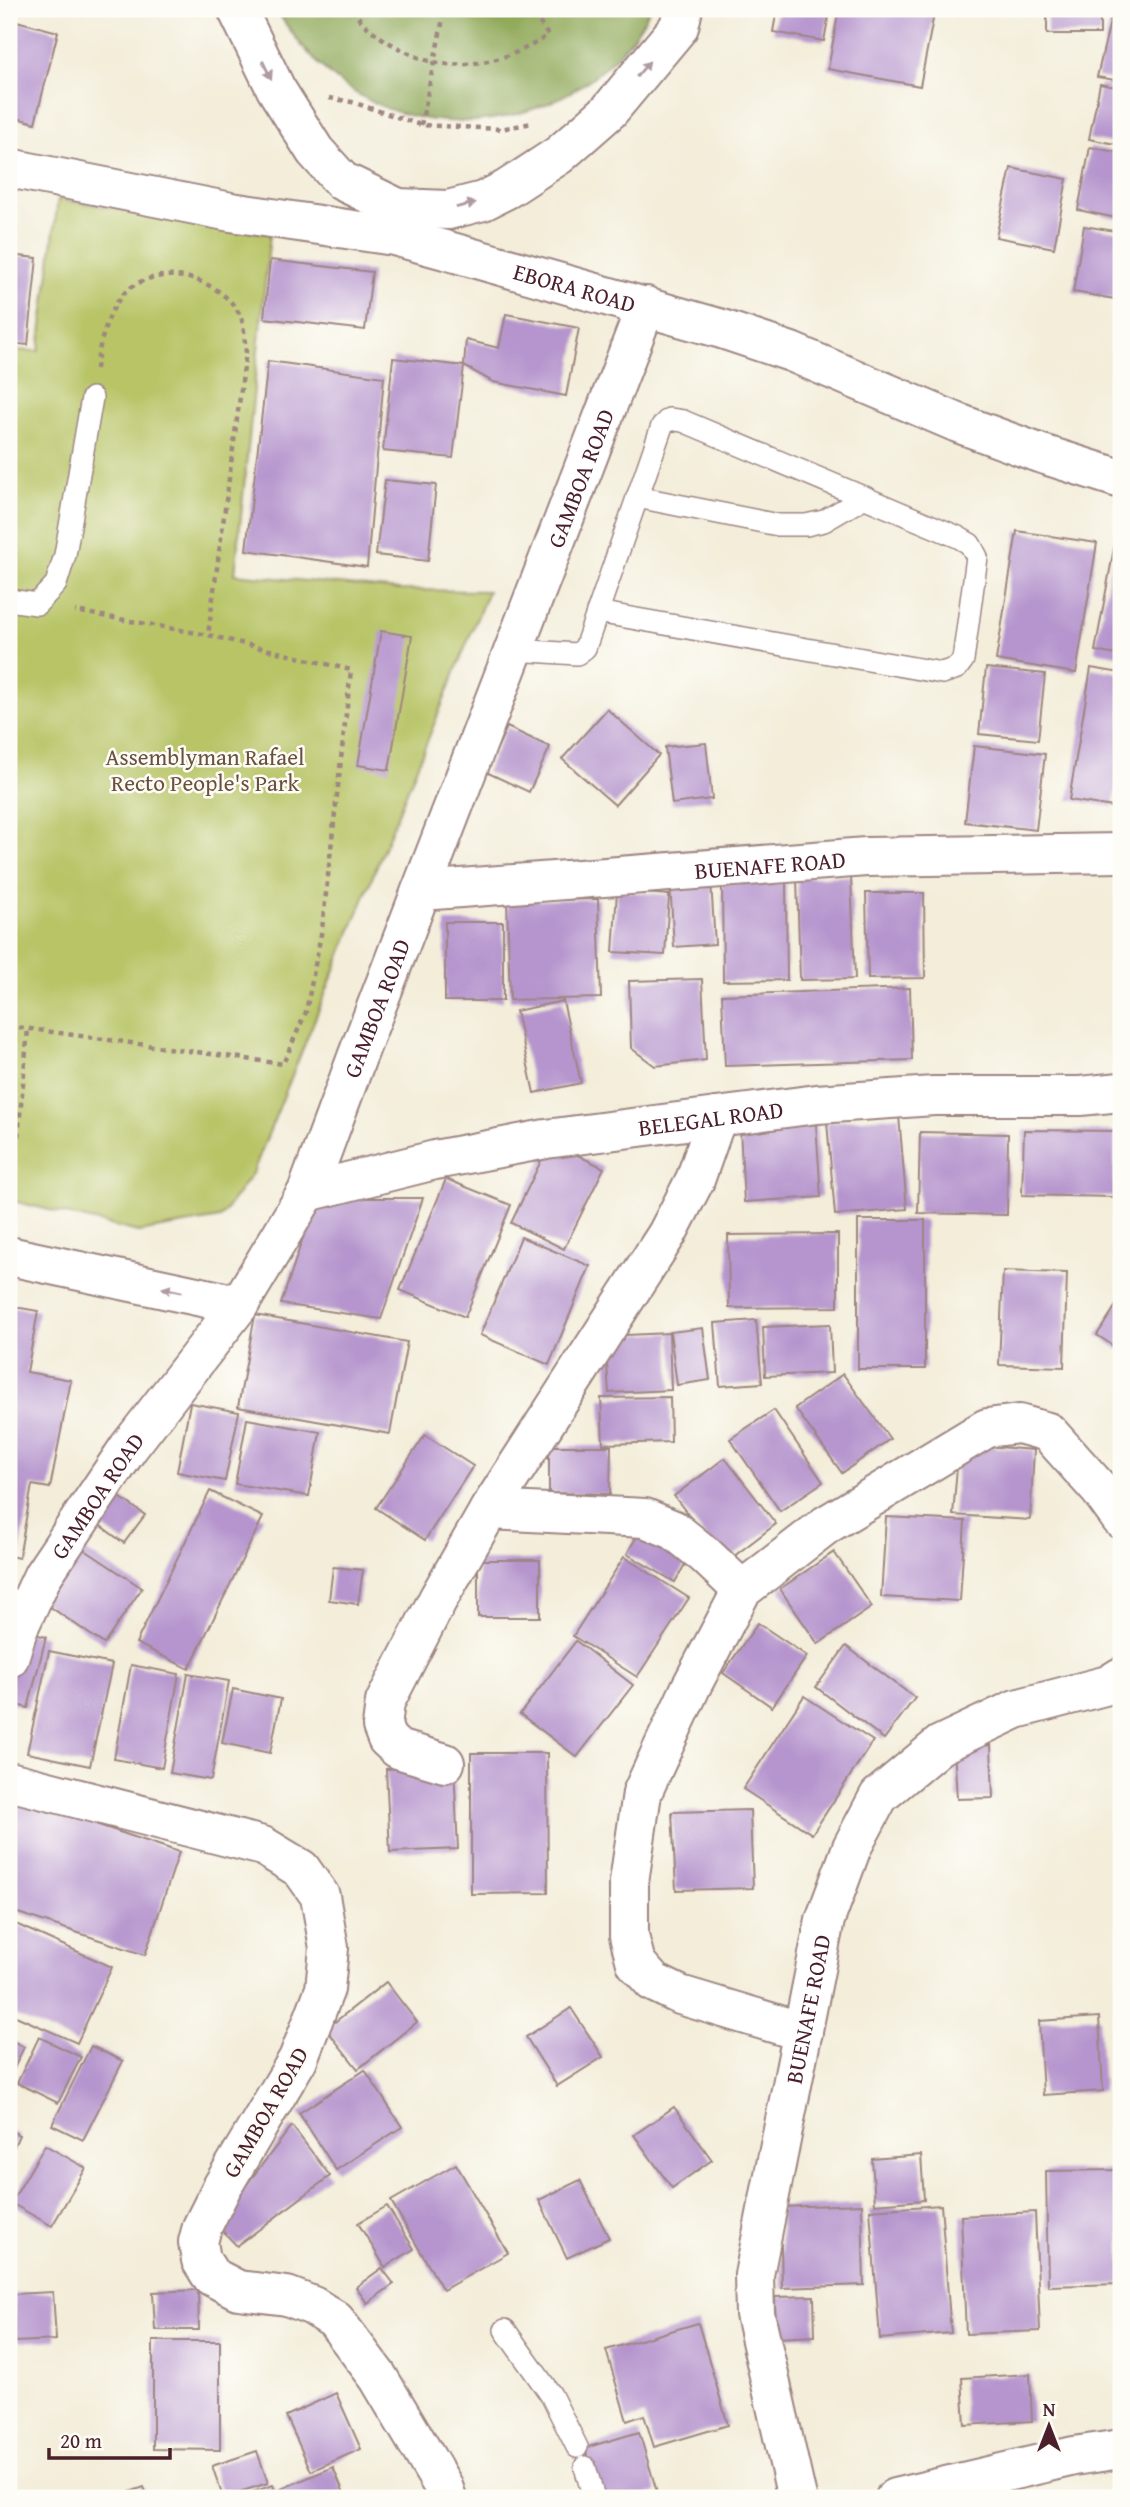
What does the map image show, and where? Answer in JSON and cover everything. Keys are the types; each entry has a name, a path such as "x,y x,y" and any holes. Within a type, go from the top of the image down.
{"street":[{"path":"237,9 276,89 315,151 342,181 396,222 483,201 559,155 609,111 679,27 683,9"},
{"name":"EBORA ROAD","path":"9,168 231,212 396,222 791,352 958,423 1121,479"},
{"name":"GAMBOA ROAD","path":"9,1658 18,1629 43,1575 129,1447 239,1305 307,1192 646,306"},
{"name":"BUENAFE ROAD","path":"421,891 866,857 1121,853"},
{"name":"BELEGAL ROAD","path":"307,1192 435,1160 545,1139 817,1104 934,1096 1080,1096 1121,1092"},
{"path":"445,1763 398,1749 387,1739 382,1726 385,1702 438,1599 489,1510 667,1234 695,1180 717,1117"},
{"path":"9,1256 239,1305"},
{"path":"803,2032 680,1996 653,1982 636,1963 629,1936 629,1882 642,1793 691,1687 742,1590 826,1525 987,1429 1019,1424 1048,1432 1100,1490 1121,1519"},
{"path":"489,1510 645,1518 674,1530 742,1590"},
{"name":"BUENAFE ROAD","path":"797,2498 755,2314 754,2275 825,1920 852,1847 879,1796 940,1745 1016,1709 1108,1685 1121,1677"},
{"name":"GAMBOA ROAD","path":"9,1781 262,1846 301,1869 320,1896 329,1948 325,1990 298,2059 222,2187 202,2227 198,2242 201,2260 211,2276 239,2290 287,2296 313,2306 335,2320 378,2377 443,2486 447,2498"},
{"path":"895,2498 1074,2456 1121,2449"}],"lane":[{"path":"9,600 37,604 56,584 65,555 92,397"},
{"path":"514,650 577,654 584,648 662,426 669,419 683,421 958,537 970,544 977,557 963,660 957,668 942,673 597,612"},
{"path":"637,497 778,525 806,525 824,521 865,497"},
{"path":"505,2330 551,2395 578,2447"},
{"path":"585,2467 594,2498"}],"path":[{"path":"352,9 358,19 379,36 407,53 434,62 468,63 503,57 529,48 548,35 530,9"},
{"path":"421,125 444,9"},
{"path":"536,17 551,9"},
{"path":"276,89 352,102 421,125 501,129 541,122"},
{"path":"92,397 100,340 121,298 149,277 192,278 222,292 240,316 246,352 208,635"},
{"path":"9,1026 283,1064 306,1012 322,929 351,670 208,635 37,604"},
{"path":"9,1168 15,1170 28,1029"}],"green space":[{"path":"276,9 650,9 626,46 595,76 558,98 518,114 476,121 432,120 390,110 351,90 309,54"},
{"name":"Assemblyman Rafael Recto People's Park","path":"58,199 270,234 235,574 399,590 488,591 253,1172 220,1218 138,1232 9,1200 9,350 39,351"}],"building":[{"path":"777,9 830,9 824,41 773,32"},
{"path":"839,9 935,9 920,86 828,69"},
{"path":"1047,9 1100,9 1100,34 1047,34"},
{"path":"1113,9 1121,9 1121,81 1097,77"},
{"path":"9,19 58,32 35,123 9,116"},
{"path":"1100,84 1121,88 1121,145 1089,139"},
{"path":"1090,147 1121,153 1121,219 1078,210"},
{"path":"1011,168 1067,179 1054,248 996,237"},
{"path":"1084,226 1121,232 1121,300 1073,292"},
{"path":"9,255 37,258 28,345 9,343"},
{"path":"270,260 372,272 365,330 264,318"},
{"path":"506,314 579,328 566,396 493,382 464,366 466,340 499,348"},
{"path":"393,358 464,366 453,458 383,451"},
{"path":"268,361 384,377 367,567 246,550"},
{"path":"385,480 436,485 428,561 376,555"},
{"path":"1121,521 1121,656 1095,651"},
{"path":"1017,531 1097,543 1076,673 996,660"},
{"path":"381,631 412,636 389,770 358,765"},
{"path":"986,668 1045,674 1038,740 979,734"},
{"path":"1091,668 1121,673 1121,756 1113,807 1069,800"},
{"path":"607,709 659,755 615,805 562,759"},
{"path":"507,727 550,747 529,792 486,772"},
{"path":"706,743 712,799 672,804 665,747"},
{"path":"974,746 1045,754 1036,830 965,822"},
{"path":"851,876 855,979 800,980 797,878"},
{"path":"711,881 715,944 674,947 670,883"},
{"path":"722,883 786,883 787,980 723,981"},
{"path":"617,891 669,895 665,955 613,952"},
{"path":"866,893 924,893 925,978 868,979"},
{"path":"598,899 601,998 510,1000 507,901"},
{"path":"445,922 503,922 503,1001 445,1001"},
{"path":"702,979 706,1060 655,1066 631,1048 629,981"},
{"path":"910,988 912,1060 725,1066 722,995"},
{"path":"563,1001 581,1083 534,1093 516,1011"},
{"path":"899,1116 907,1209 835,1215 827,1122"},
{"path":"816,1124 821,1197 744,1202 740,1128"},
{"path":"1024,1130 1115,1131 1114,1197 1022,1195"},
{"path":"920,1132 1008,1134 1007,1215 918,1213"},
{"path":"550,1142 604,1168 564,1249 511,1223"},
{"path":"446,1179 511,1205 465,1317 400,1290"},
{"path":"316,1198 423,1198 381,1319 281,1304"},
{"path":"858,1220 925,1220 925,1369 858,1369"},
{"path":"838,1234 838,1307 729,1308 728,1235"},
{"path":"521,1237 590,1266 549,1365 480,1335"},
{"path":"1003,1271 1067,1273 1064,1367 999,1365"},
{"path":"1121,1298 1121,1351 1097,1335"},
{"path":"9,1306 38,1311 27,1372 71,1380 50,1488 32,1485 19,1558 9,1556"},
{"path":"255,1315 407,1342 390,1434 238,1407"},
{"path":"756,1320 762,1383 720,1386 715,1323"},
{"path":"830,1324 832,1373 765,1376 763,1327"},
{"path":"703,1328 710,1380 677,1385 670,1332"},
{"path":"669,1333 671,1390 609,1393 605,1336"},
{"path":"843,1374 890,1439 842,1473 795,1408"},
{"path":"670,1397 671,1442 603,1444 601,1398"},
{"path":"190,1403 239,1412 225,1481 177,1472"},
{"path":"774,1410 823,1482 780,1511 730,1439"},
{"path":"247,1419 320,1432 309,1496 235,1484"},
{"path":"425,1435 473,1466 425,1540 376,1508"},
{"path":"959,1444 1034,1450 1030,1520 953,1515"},
{"path":"549,1446 611,1446 610,1494 549,1493"},
{"path":"725,1458 776,1524 725,1563 674,1496"},
{"path":"110,1490 145,1515 124,1543 90,1518"},
{"path":"210,1491 263,1517 189,1669 136,1643"},
{"path":"886,1517 965,1521 960,1601 881,1597"},
{"path":"644,1523 693,1550 675,1582 627,1554"},
{"path":"73,1542 142,1588 104,1644 36,1597"},
{"path":"834,1552 872,1607 818,1644 780,1589"},
{"path":"624,1557 689,1598 637,1677 573,1636"},
{"path":"478,1560 540,1560 540,1617 478,1617"},
{"path":"333,1567 363,1570 358,1604 329,1600"},
{"path":"758,1623 807,1656 772,1707 723,1673"},
{"path":"23,1631 46,1637 28,1708 9,1703 9,1682"},
{"path":"576,1641 633,1685 577,1757 520,1714"},
{"path":"846,1646 915,1698 884,1739 816,1687"},
{"path":"49,1651 112,1664 90,1766 27,1753"},
{"path":"131,1665 179,1674 162,1768 114,1759"},
{"path":"188,1674 229,1681 211,1780 170,1773"},
{"path":"233,1689 281,1699 270,1753 222,1743"},
{"path":"804,1696 873,1741 812,1834 743,1789"},
{"path":"991,1745 993,1798 957,1799 954,1747"},
{"path":"471,1753 547,1753 548,1893 471,1894"},
{"path":"454,1766 458,1849 390,1852 386,1769"},
{"path":"9,1795 179,1852 145,1955 9,1910"},
{"path":"750,1810 753,1888 676,1890 672,1812"},
{"path":"9,1921 112,1967 77,2043 9,2013"},
{"path":"386,1982 417,2022 358,2069 326,2029"},
{"path":"571,2008 603,2057 557,2086 526,2037"},
{"path":"1099,2017 1103,2091 1043,2095 1039,2021"},
{"path":"39,2037 81,2057 58,2103 17,2083"},
{"path":"9,2039 24,2047 9,2079"},
{"path":"91,2046 123,2061 83,2140 52,2125"},
{"path":"365,2070 402,2127 336,2170 299,2113"},
{"path":"674,2107 712,2160 672,2188 634,2135"},
{"path":"292,2126 330,2176 237,2246 216,2224"},
{"path":"9,2130 19,2135 9,2158"},
{"path":"45,2145 86,2168 52,2226 11,2203"},
{"path":"921,2155 924,2200 875,2204 872,2159"},
{"path":"456,2164 508,2253 443,2290 391,2201"},
{"path":"1121,2170 1121,2284 1048,2286 1046,2171"},
{"path":"580,2180 609,2238 567,2258 539,2200"},
{"path":"862,2204 864,2285 782,2288 780,2207"},
{"path":"941,2205 951,2333 880,2339 870,2210"},
{"path":"387,2206 414,2249 385,2267 358,2223"},
{"path":"1035,2212 1040,2331 966,2334 961,2216"},
{"path":"382,2268 394,2284 367,2303 356,2287"},
{"path":"198,2290 199,2330 155,2330 153,2292"},
{"path":"53,2292 56,2340 15,2342 13,2294"},
{"path":"814,2296 815,2336 776,2338 775,2297"},
{"path":"698,2323 728,2425 654,2447 644,2415 627,2421 606,2350"},
{"path":"153,2341 220,2341 220,2450 153,2449"},
{"path":"1030,2374 1032,2421 965,2425 962,2378"},
{"path":"336,2393 361,2449 311,2471 286,2416"},
{"path":"639,2432 657,2492 637,2498 601,2498 585,2448"},
{"path":"257,2451 268,2483 223,2497 212,2466"},
{"path":"333,2467 346,2498 285,2498 281,2489"},
{"path":"273,2485 278,2498 236,2498"},
{"path":"144,2487 148,2498 112,2498"}]}
